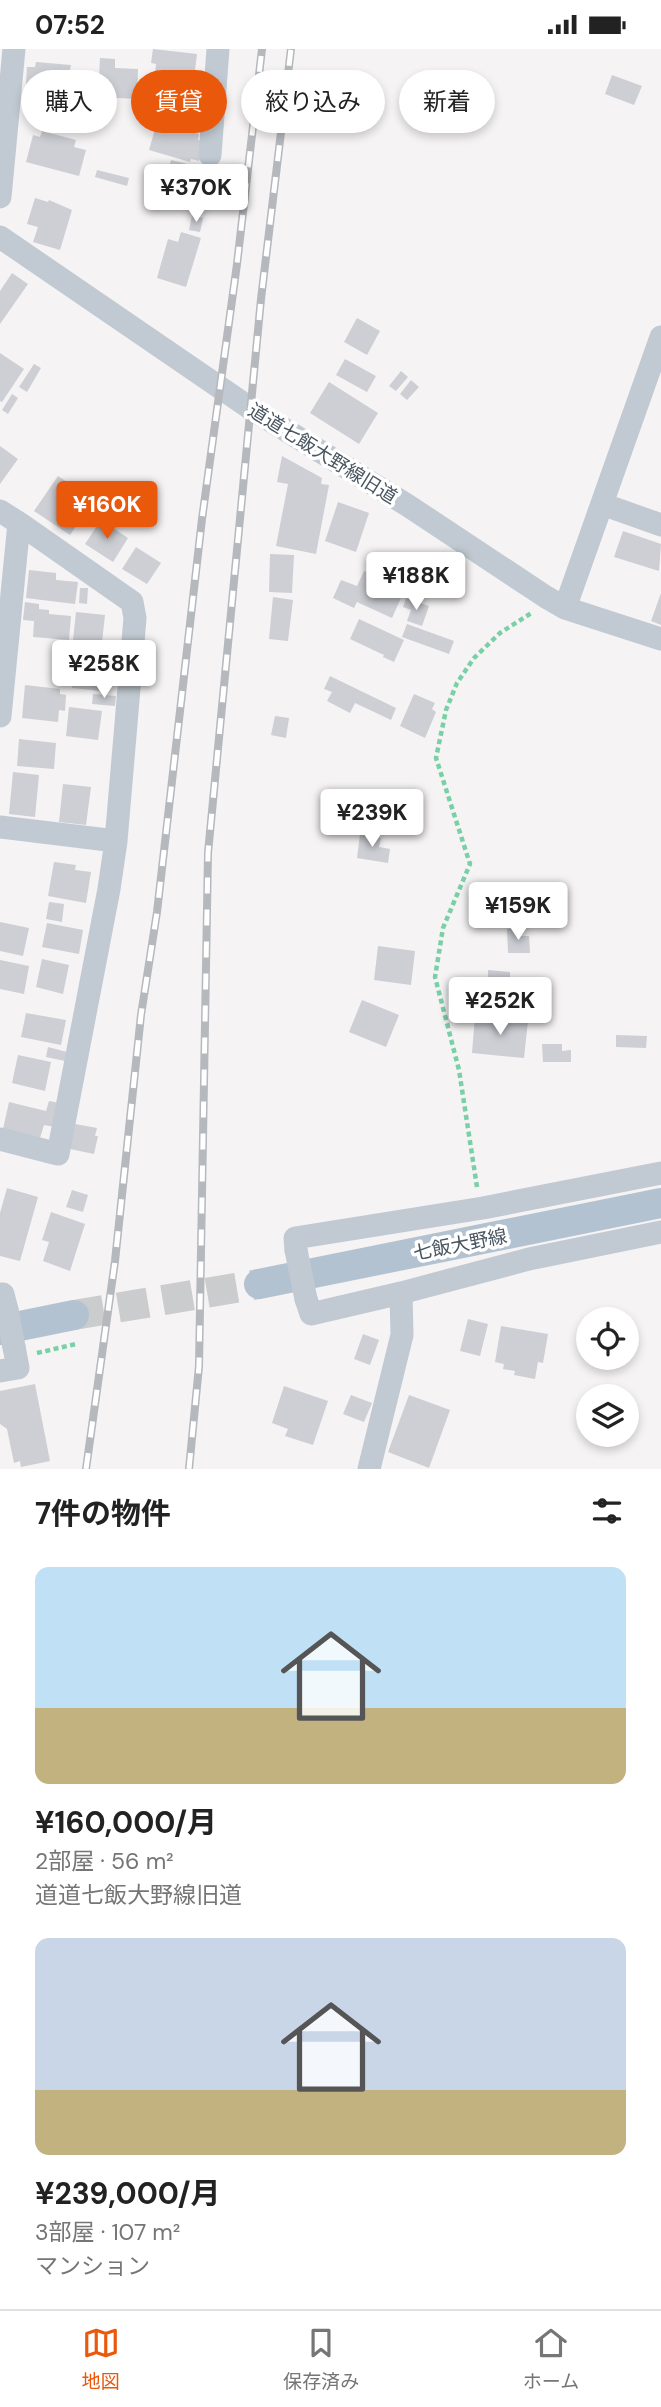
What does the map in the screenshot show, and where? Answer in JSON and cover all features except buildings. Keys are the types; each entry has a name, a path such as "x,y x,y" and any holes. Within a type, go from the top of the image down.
{"main road":[{"name":"七飯大野線","path":"259,1284 661,1203"},
{"path":"6,1335 76,1329"}],"street":[{"path":"0,197 15,49"},
{"path":"210,155 218,49"},
{"name":"道道七飯大野線旧道","path":"0,237 250,408 407,505 555,603 661,639"},
{"path":"555,603 602,504 661,337"},
{"path":"602,504 661,525"},
{"path":"0,716 10,517"},
{"path":"0,1139 58,1154 116,841 135,618 132,602 10,517"},
{"path":"0,827 116,841"},
{"path":"661,1173 483,1208 295,1238 311,1314 529,1259 661,1232"},
{"path":"369,1469 402,1335 401,1293"}],"path":[{"path":"483,1208 476,1185 459,1070 435,977 443,928 470,864 436,758 446,710 457,683 474,658 500,633 555,603"},
{"path":"6,1335 76,1329"}],"tunnel":[{"path":"74,1315 259,1284"}],"railway":[{"path":"86,1469 115,1261 141,1015 157,912 202,519 237,264 262,49"},
{"path":"189,1469 199,1366 208,853 261,299 291,49"}]}
